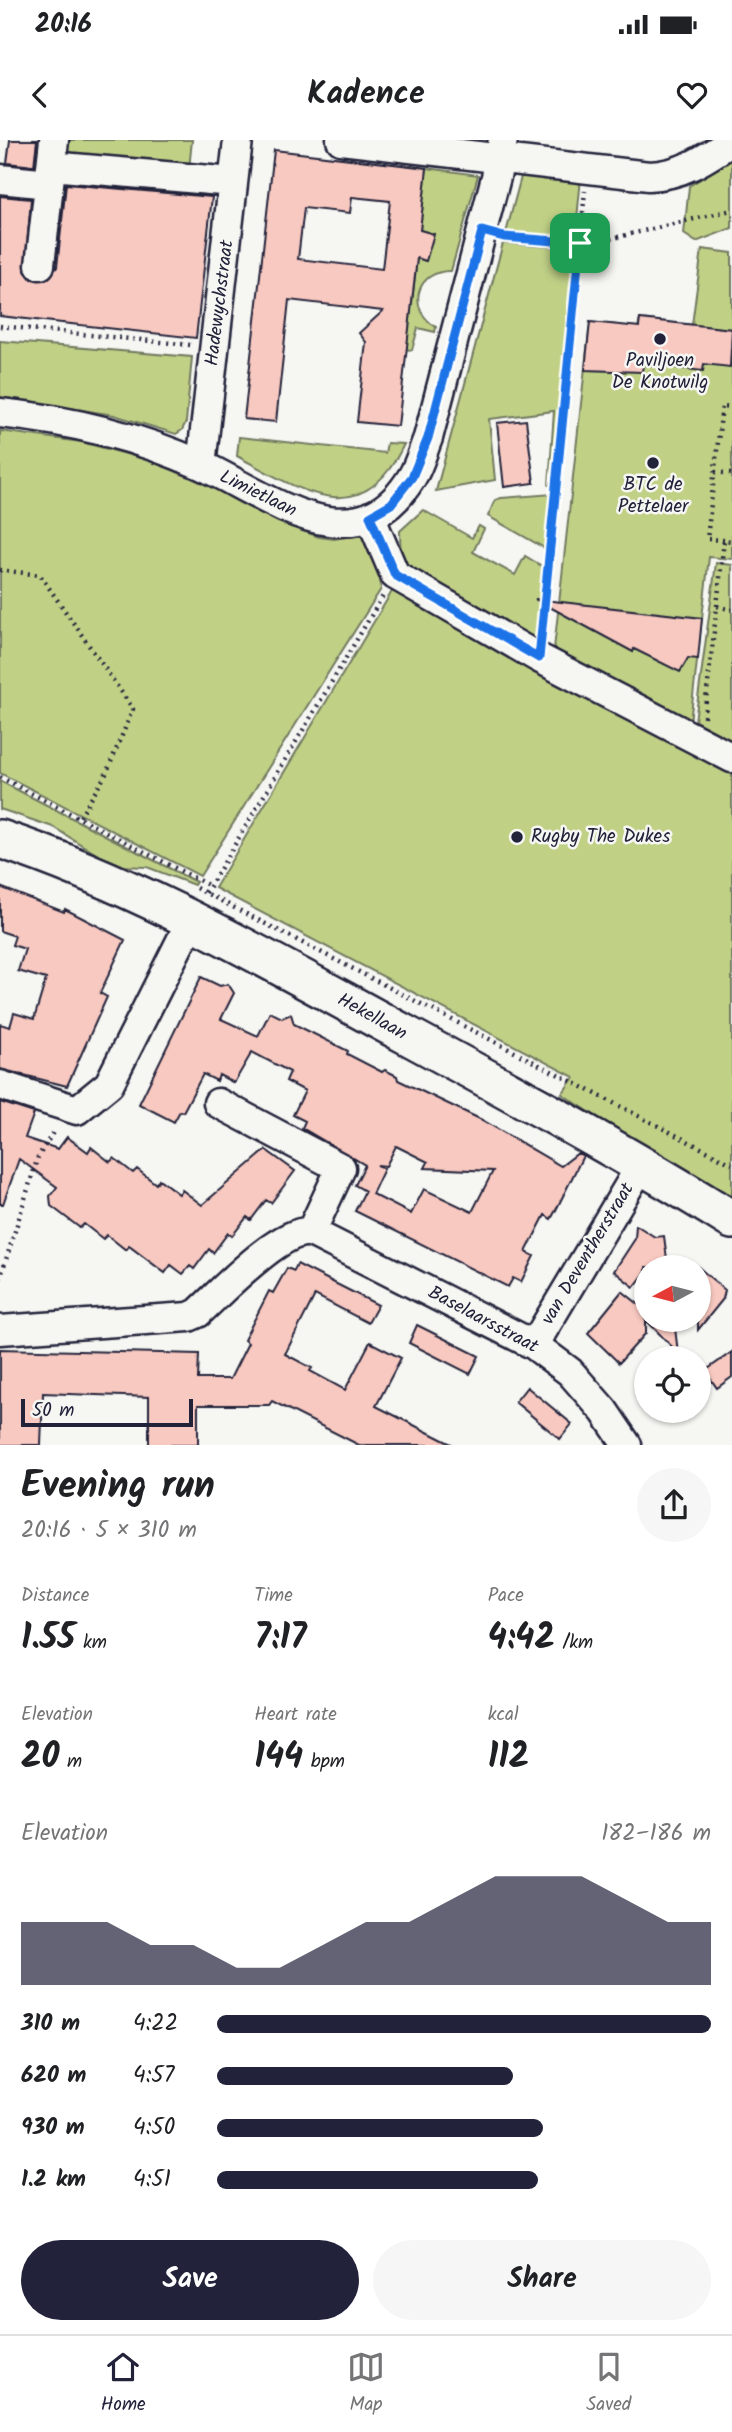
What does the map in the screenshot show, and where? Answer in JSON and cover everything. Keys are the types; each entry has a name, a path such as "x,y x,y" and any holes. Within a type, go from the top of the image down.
{"main road":[{"name":"Hekellaan","path":"0,839 93,873 203,898 732,1220"}],"street":[{"name":"Hadewychstraat","path":"201,465 238,140"},
{"path":"341,140 502,149 587,169 667,175 686,169 719,149"},
{"path":"502,149 428,438 412,477 391,504 370,516 395,575 539,658 732,758"},
{"path":"40,265 51,163"},
{"path":"0,179 51,163 233,182"},
{"name":"Limietlaan","path":"0,413 41,417 124,435 201,465 304,517 344,522 370,516"},
{"path":"0,1085 77,1110 109,1084 203,898"},
{"path":"0,1330 188,1317 198,1313 272,1248 302,1231 311,1232 341,1168 218,1103"},
{"name":"van Deventherstraat","path":"534,1345 642,1164"},
{"name":"Baselaarsstraat","path":"311,1232 534,1345 570,1372 604,1410 627,1445"}],"path":[{"path":"539,658 587,169"},
{"path":"482,231 504,237 580,243 732,210"},
{"path":"0,326 214,348"},
{"path":"732,407 722,406 707,538 732,541"},
{"path":"715,472 732,474"},
{"path":"701,742 724,540"},
{"path":"0,570 40,575 133,709 106,774 80,817"},
{"path":"203,898 395,575"},
{"path":"717,606 732,610"},
{"path":"0,778 80,817 203,898 732,1164"},
{"path":"0,1279 38,1157 54,1129 77,1110"}],"green space":[{"path":"62,140 192,140 189,169 60,154"},
{"path":"732,160 732,228 696,242 684,234 689,186"},
{"path":"427,168 478,175 451,271 439,272 430,277 419,292 421,311 436,327 435,332 418,328 412,350 403,349 409,328 417,258 425,261 433,234 420,230"},
{"path":"522,173 581,178 575,239 506,233"},
{"path":"503,243 575,249 554,484 549,485 554,411 489,419 495,480 436,491"},
{"path":"702,249 732,253 732,559 709,557 688,740 732,764 732,1205 562,1094 574,1077 215,888 397,583 552,667 590,322 638,327 640,319 692,325"},
{"path":"0,341 192,357 186,422 176,434 114,415 0,397"},
{"path":"0,431 81,442 149,460 208,485 278,522 319,537 334,539 363,534 378,561 381,589 200,876 0,773"},
{"path":"239,437 385,453 387,443 404,444 387,472 369,489 349,496 328,496 306,491 237,456"},
{"path":"553,494 548,550 488,516 495,500"},
{"path":"423,510 472,538 479,526 484,529 473,552 515,575 525,556 545,568 536,647 401,570 400,531"},
{"path":"716,563 732,565 732,741 695,721"},
{"path":"0,781 196,882 194,885 147,867 120,866 53,827 0,809"}],"building":[{"path":"10,140 37,140 34,166 7,163"},
{"path":"274,150 427,168 420,230 434,234 426,261 417,258 398,426 357,422 366,342 359,333 383,311 289,300 276,422 244,419","holes":["352,197 390,201 382,269 298,259 304,208 350,213"]},
{"path":"66,184 212,197 196,338 0,316 0,196 31,199 25,271 31,279 46,280 57,267"},
{"name":"Paviljoen De Knotwilg","path":"640,319 732,329 730,367 704,364 703,371 643,364 642,372 585,370 590,322 639,327"},
{"path":"526,420 534,483 504,487 497,423"},
{"path":"535,599 702,618 698,659 688,658 680,672 634,649 633,652"},
{"path":"0,887 64,912 65,909 125,940 100,993 107,997 67,1086 0,1069 0,1024 10,1027 14,1013 34,1019 46,979 18,971 25,949 12,945 15,936 0,931"},
{"path":"201,977 220,986 228,984 234,993 221,1019 258,1036 270,1012 282,1018 291,1014 294,1024 348,1051 347,1054 382,1072 385,1070 397,1076 398,1080 482,1120 561,1166 578,1153 583,1156 551,1219 545,1215 526,1252 534,1256 521,1282 513,1278 508,1287 355,1211 365,1191 355,1185 365,1165 302,1128 305,1121 293,1115 305,1091 286,1081 290,1072 252,1052 234,1083 219,1075 217,1081 203,1074 183,1112 180,1111 174,1122 139,1104","holes":["396,1146 428,1162 425,1168 493,1171 472,1212 424,1189 411,1214 372,1194 384,1169 377,1165 386,1166"]},
{"path":"0,1102 34,1113 25,1138 58,1149 67,1137 88,1152 91,1147 110,1162 114,1158 133,1173 137,1169 156,1184 159,1179 179,1194 182,1190 202,1205 266,1150 295,1171 271,1203 266,1200 251,1220 247,1217 232,1236 228,1233 213,1253 209,1249 194,1269 190,1266 183,1274 171,1265 165,1273 129,1246 126,1250 107,1235 103,1239 84,1224 80,1228 51,1206 50,1196 57,1187 19,1159 3,1204 0,1204"},
{"path":"636,1225 655,1237 664,1236 666,1255 634,1255 634,1287 614,1271 635,1239"},
{"path":"297,1264 378,1305 368,1323 315,1295 285,1354 345,1390 370,1342 401,1358 376,1406 453,1445 359,1445 272,1401 269,1405 198,1405 198,1445 149,1445 149,1397 43,1393 41,1445 0,1445 0,1349 199,1354 198,1379 230,1379 248,1343 244,1340 269,1291 273,1293 287,1268 294,1271"},
{"path":"711,1278 725,1290 723,1299 711,1314"},
{"path":"622,1291 634,1300 634,1332 646,1332 619,1363 588,1333"},
{"path":"417,1325 479,1356 470,1374 409,1343"},
{"path":"658,1332 675,1332 677,1346 671,1346"},
{"path":"732,1352 732,1377 717,1388 711,1380 711,1367"},
{"path":"527,1387 572,1424 560,1439 515,1402"}],"place":[{"name":"Paviljoen De Knotwilg","path":"660,339"},
{"name":"BTC de Pettelaer","path":"653,463"},
{"name":"Rugby The Dukes","path":"517,837"}],"route":[{"path":"482,231 504,237 580,243 539,658 395,575 370,516 391,504 412,477 428,438 482,231"}]}
